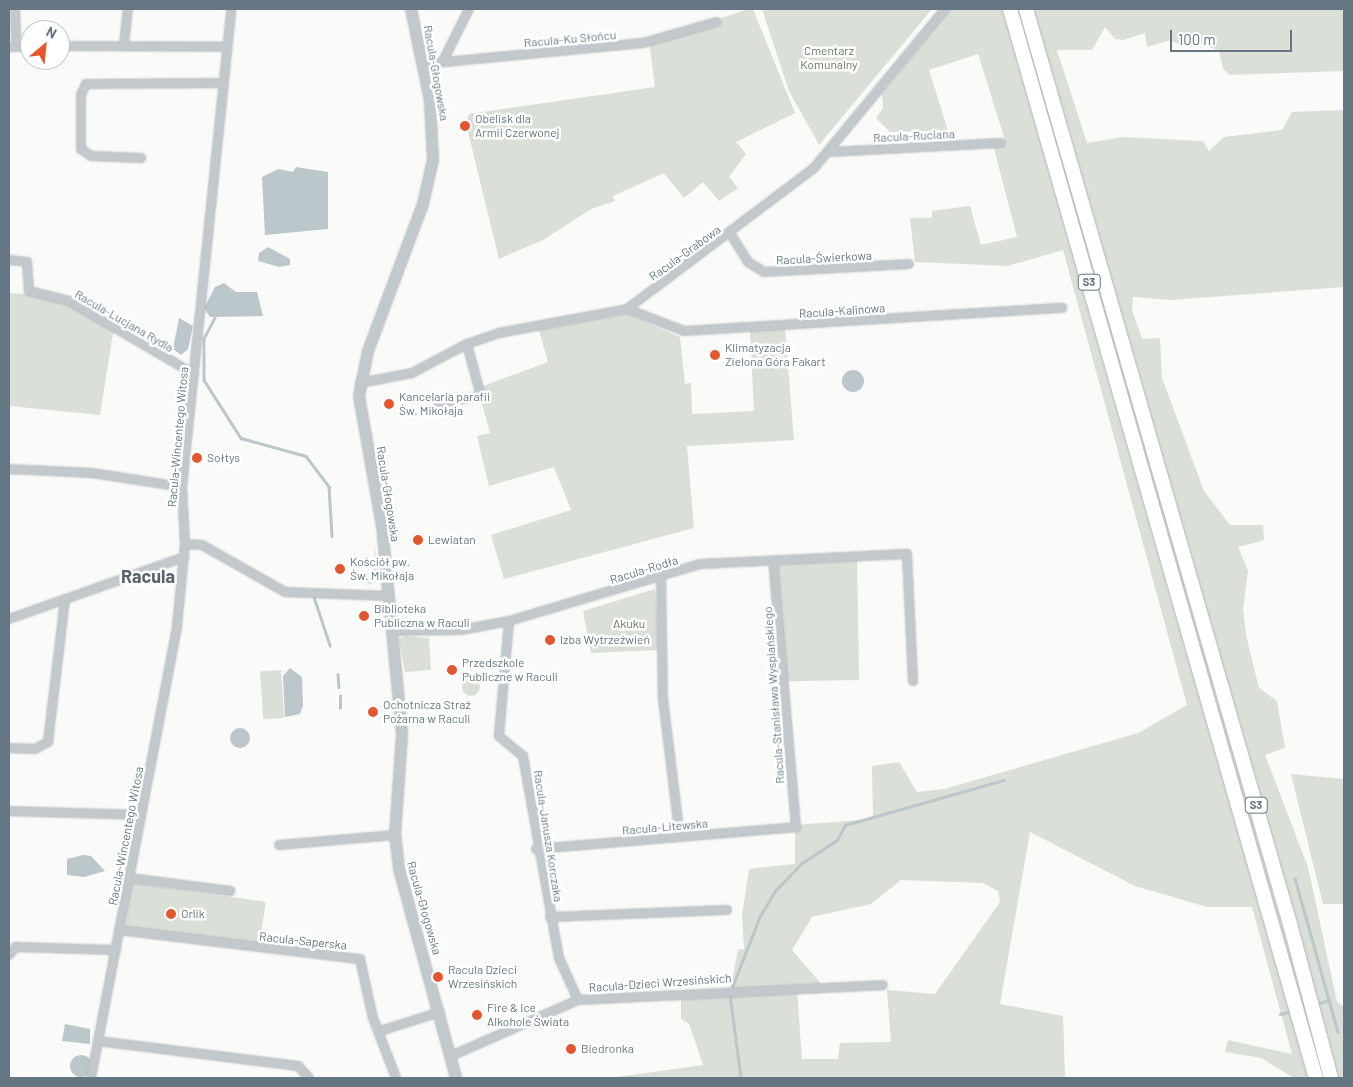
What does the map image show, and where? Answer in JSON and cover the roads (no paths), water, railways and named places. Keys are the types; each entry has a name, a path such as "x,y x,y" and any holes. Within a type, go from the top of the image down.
{"highway":[{"name":"S3","path":"1010,9 1169,559 1321,1067"},
{"name":"S3","path":"1026,9 1184,554 1321,1067"}],"street":[{"path":"12,47 15,9"},
{"path":"124,45 128,9"},
{"name":"Racula-Wincentego Witosa","path":"92,1078 178,626 185,544 182,487 231,9"},
{"name":"Racula-Głogowska","path":"411,9 424,64 434,130 430,175 360,383 388,596 403,746 395,835 403,888 440,1012 456,1078"},
{"path":"443,61 469,9"},
{"name":"Racula-Grabowa","path":"360,383 412,373 467,344 531,325 627,309 730,233 829,152 945,9"},
{"name":"Racula-Ku Słońcu","path":"424,64 643,43 716,22"},
{"path":"70,46 228,47"},
{"path":"141,158 91,156 81,149 81,95 86,84 224,83"},
{"name":"Racula-Ruciana","path":"829,152 1001,143"},
{"name":"Racula-Świerkowa","path":"730,233 748,262 764,272 909,264"},
{"name":"Racula-Lucjana Rydla","path":"9,260 27,262 29,291 68,301 194,374"},
{"name":"Racula-Kalinowa","path":"627,309 684,331 1062,308"},
{"path":"438,403 481,396 467,344"},
{"path":"9,469 92,472 182,487"},
{"path":"185,544 202,545 285,592 388,596"},
{"name":"Racula-Rodła","path":"392,631 461,630 509,621 700,564 907,554 913,681"},
{"path":"9,619 184,557"},
{"name":"Racula-Stanisława Wyspiańskiego","path":"773,561 796,827"},
{"path":"661,577 664,700 680,837"},
{"path":"9,748 35,749 48,742 65,599"},
{"name":"Racula-Janusza Korczaka","path":"509,621 499,736 523,756 536,849 559,958 578,1000"},
{"path":"9,811 141,814"},
{"name":"Racula-Litewska","path":"536,849 796,827"},
{"path":"279,845 395,835"},
{"path":"129,878 230,891"},
{"name":"Racula-Janusza Korczaka","path":"550,917 727,910"},
{"name":"Racula-Saperska","path":"119,930 358,958 396,1078"},
{"path":"9,955 16,947 116,950"},
{"name":"Racula-Dzieci Wrzesińskich","path":"451,1056 578,1000 883,985"},
{"path":"380,1032 440,1012"},
{"path":"98,1041 298,1066 309,1078"}],"waterway":[{"path":"215,318 204,339 204,380 241,438 306,456 329,487 332,536"},
{"path":"314,597 330,645"},
{"path":"338,674 339,687"},
{"path":"340,696 340,708"},
{"path":"732,987 760,916 775,891 802,863 837,840 845,825 1004,780"},
{"path":"1295,878 1338,1032"},
{"path":"730,994 741,1078"},
{"path":"1316,1004 1329,1000"},
{"path":"1280,1014 1291,1011"}],"place":[{"name":"Obelisk dla Armii Czerwonej","path":"465,126"},
{"name":"Klimatyzacja Zielona Góra Fakart","path":"715,355"},
{"name":"Kancelaria parafii Św. Mikołaja","path":"389,404"},
{"name":"Sołtys","path":"197,458"},
{"name":"Lewiatan","path":"418,540"},
{"name":"Kościół pw. Św. Mikołaja","path":"340,569"},
{"name":"Biblioteka Publiczna w Raculi","path":"364,616"},
{"name":"Izba Wytrzeźwień","path":"550,640"},
{"name":"Przedszkole Publiczne w Raculi","path":"452,670"},
{"name":"Ochotnicza Straż Pożarna w Raculi","path":"373,712"},
{"name":"Orlik","path":"171,914"},
{"name":"Racula Dzieci Wrzesińskich","path":"438,977"},
{"name":"Fire & Ice Alkohole Świata","path":"477,1015"},
{"name":"Biedronka","path":"571,1049"}],"district":[{"name":"Racula","path":"148,576"}],"park label":[{"name":"Cmentarz Komunalny","path":"829,58"},
{"name":"Akuku","path":"629,624"}]}
